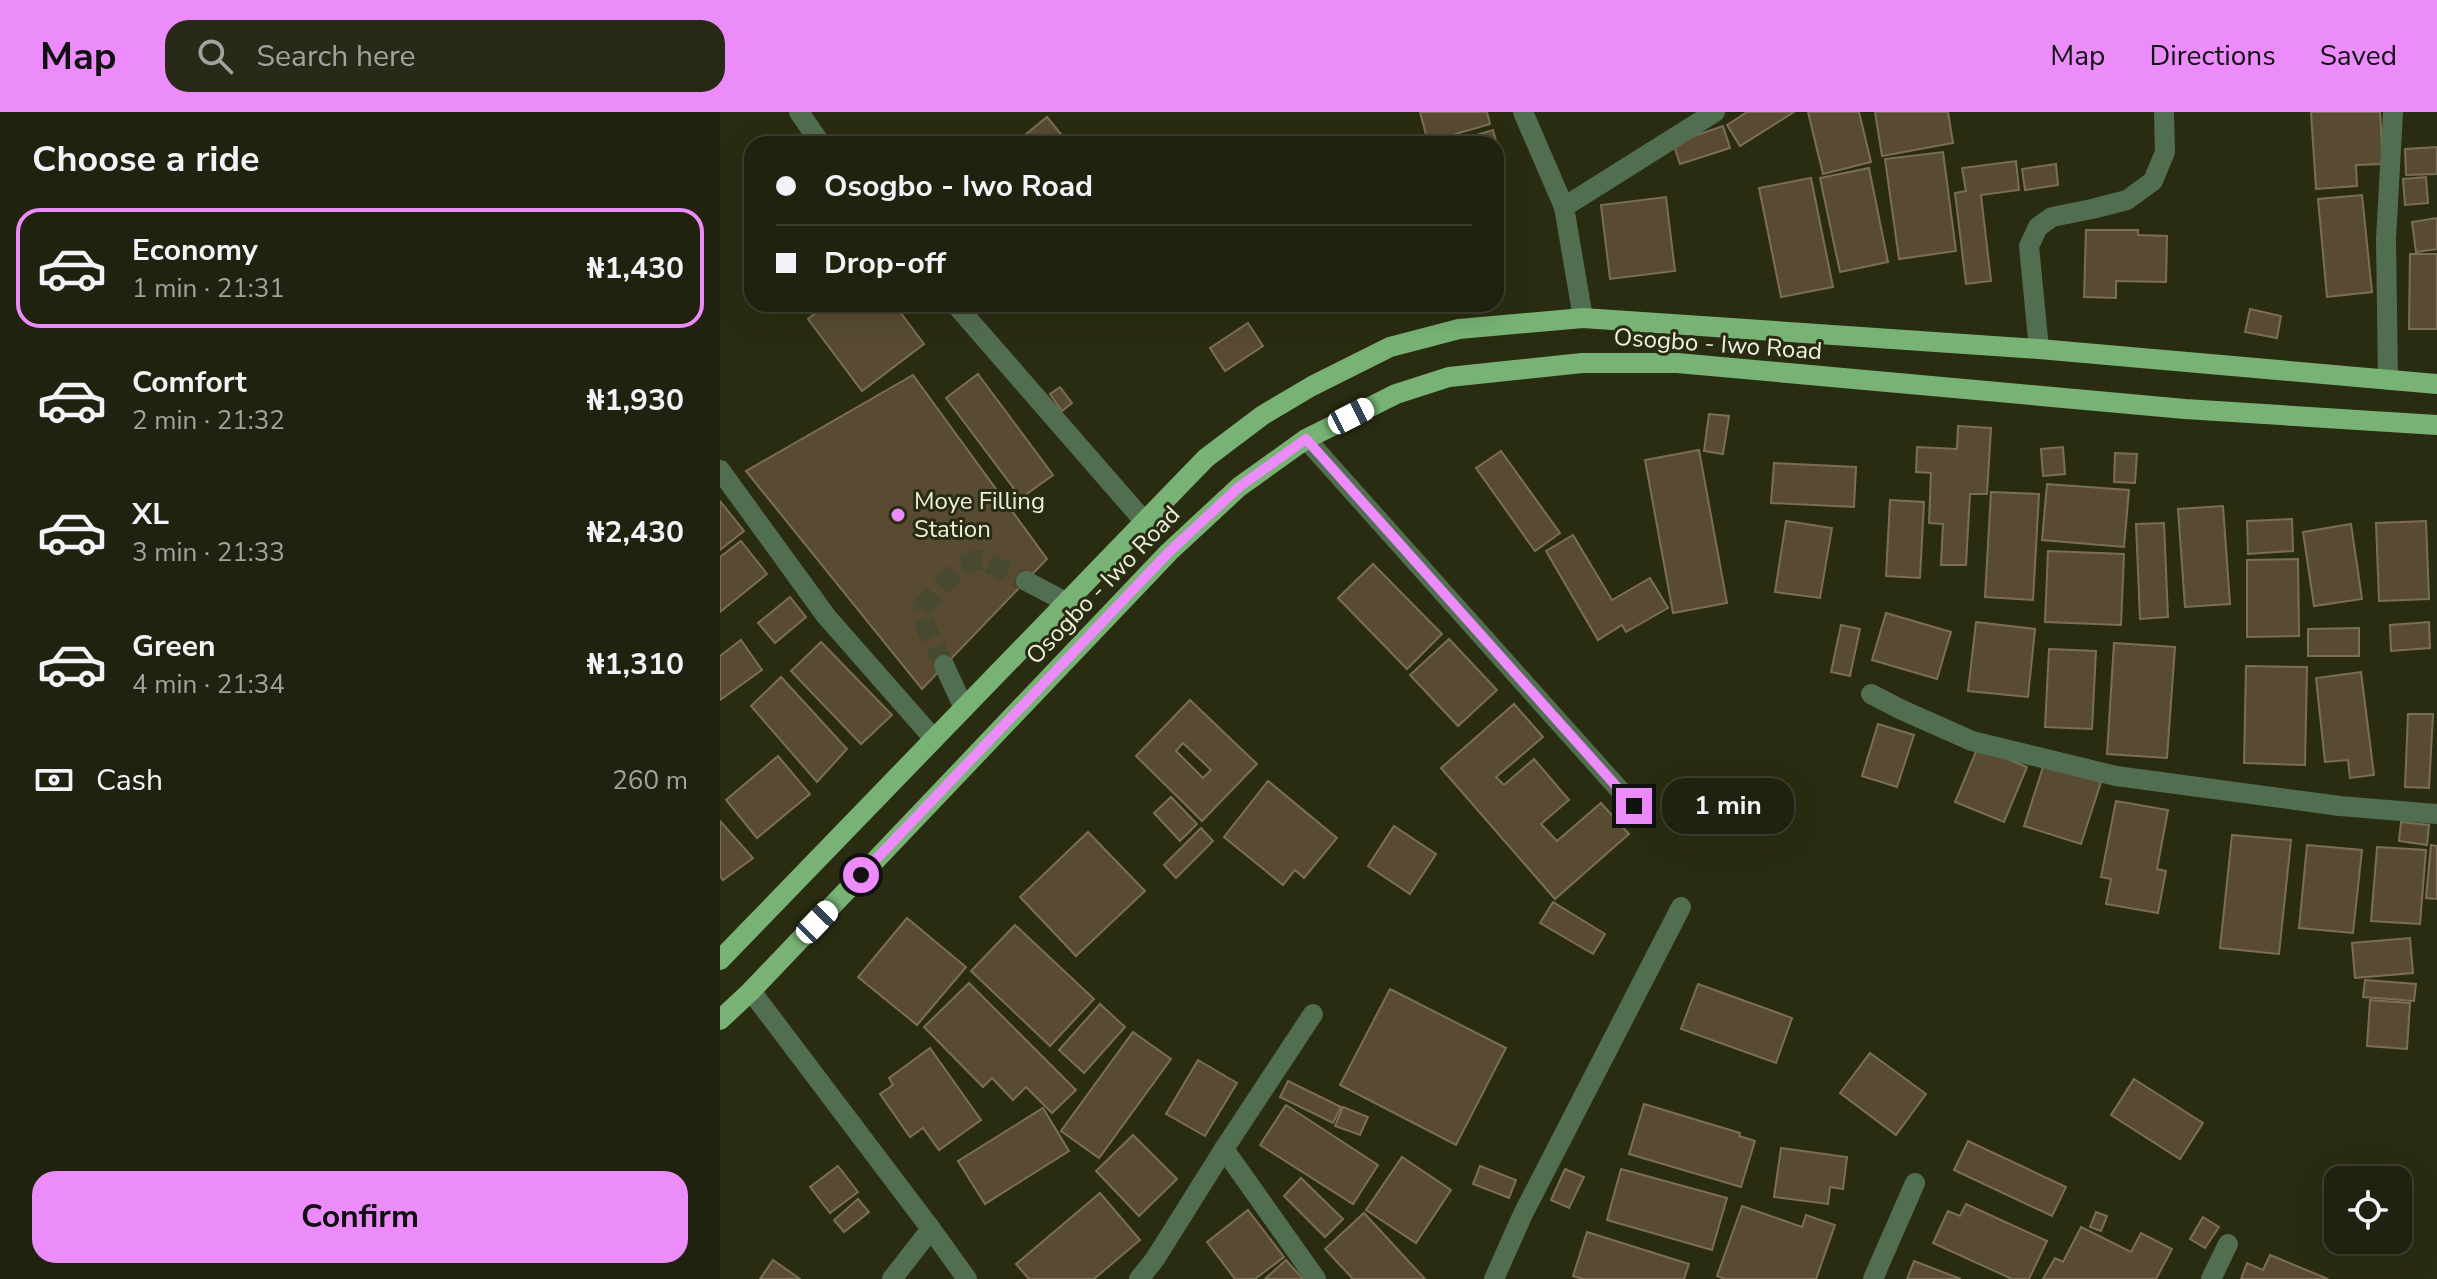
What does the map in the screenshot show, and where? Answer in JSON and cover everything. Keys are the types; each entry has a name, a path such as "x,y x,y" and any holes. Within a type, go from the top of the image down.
{"main road":[{"name":"Osogbo - Iwo Road","path":"722,955 1206,458 1263,415 1312,386 1390,347 1459,329 1583,318 2039,349 2437,384"},
{"name":"Osogbo - Iwo Road","path":"720,1020 1169,552 1239,487 1306,439 1396,394 1449,377 1582,363 1677,363 2185,409 2437,425"}],"street":[{"path":"799,112 816,136"},
{"path":"1523,112 1564,207 1583,318"},
{"path":"1564,207 1715,112"},
{"path":"2039,349 2029,246 2038,227 2052,217 2127,200 2153,181 2165,152 2164,112"},
{"path":"2388,380 2386,239 2393,112"},
{"path":"966,312 1144,521"},
{"path":"1306,439 1634,806"},
{"path":"720,470 826,616 934,739"},
{"path":"1026,581 1066,602"},
{"path":"944,665 964,708"},
{"path":"1871,694 1972,741 2116,776 2340,806 2437,814"},
{"path":"1494,1279 1523,1214 1681,907"},
{"path":"751,991 967,1279"},
{"path":"1139,1279 1313,1014"},
{"path":"1224,1149 1316,1279"},
{"path":"1873,1279 1915,1183"},
{"path":"892,1279 931,1229"},
{"path":"2211,1279 2228,1244"}],"building":[{"path":"1420,112 1487,112 1490,124 1449,136 1426,136"},
{"path":"1747,112 1794,112 1740,146 1727,125"},
{"path":"1808,112 1859,112 1871,162 1823,174"},
{"path":"1875,112 1948,112 1953,143 1882,156"},
{"path":"2311,112 2380,112 2383,164 2356,165 2357,186 2316,189"},
{"path":"1047,117 1062,136 1024,136"},
{"path":"1723,126 1730,148 1680,164 1673,143"},
{"path":"1493,130 1495,136 1473,136"},
{"path":"2437,147 2437,174 2406,175 2405,149"},
{"path":"1943,152 1956,251 1899,259 1885,159"},
{"path":"2016,161 2019,190 1981,195 1991,281 1966,284 1955,193 1966,191 1962,168"},
{"path":"2056,164 2058,185 2025,190 2022,169"},
{"path":"1869,168 1888,262 1840,272 1820,178"},
{"path":"2426,177 2428,203 2405,205 2403,179"},
{"path":"1811,178 1833,287 1781,297 1759,188"},
{"path":"2362,195 2372,292 2327,297 2318,199"},
{"path":"1666,197 1675,271 1610,279 1601,205"},
{"path":"2437,218 2437,249 2416,252 2412,222"},
{"path":"2086,230 2138,230 2138,235 2167,236 2166,282 2116,281 2116,298 2084,297"},
{"path":"2410,254 2437,254 2437,329 2409,329"},
{"path":"2250,309 2281,316 2277,338 2245,332"},
{"path":"817,312 900,312 924,344 862,391 808,319"},
{"path":"1248,323 1263,346 1225,371 1210,348"},
{"path":"978,374 1053,475 1021,498 946,398"},
{"name":"Moye Filling Station","path":"913,375 1047,559 922,689 746,471"},
{"path":"1060,387 1072,403 1062,411 1050,394"},
{"path":"1709,414 1729,416 1723,454 1704,451"},
{"path":"1958,426 1991,428 1987,494 1970,494 1966,565 1941,565 1943,524 1929,523 1931,473 1916,472 1917,447 1957,449"},
{"path":"2063,447 2065,474 2043,476 2041,449"},
{"path":"1699,450 1727,603 1673,613 1645,460"},
{"path":"1501,451 1560,533 1535,551 1476,468"},
{"path":"2115,453 2137,454 2135,483 2114,482"},
{"path":"1774,463 1856,467 1854,507 1771,503"},
{"path":"2047,484 2129,490 2124,547 2042,540"},
{"path":"1991,492 2039,494 2033,600 1985,597"},
{"path":"1890,500 1924,502 1920,578 1886,576"},
{"path":"720,501 744,531 720,550"},
{"path":"2223,506 2230,604 2185,607 2178,509"},
{"path":"2292,519 2293,551 2248,554 2247,521"},
{"path":"1786,521 1832,528 1820,598 1775,592"},
{"path":"2426,521 2429,599 2379,601 2376,523"},
{"path":"2164,523 2168,617 2140,619 2136,524"},
{"path":"2351,524 2362,599 2314,606 2303,532"},
{"path":"1573,535 1612,600 1650,578 1668,608 1626,632 1622,625 1598,640 1546,551"},
{"path":"741,541 767,574 720,612 720,557"},
{"path":"2048,551 2124,554 2121,625 2045,622"},
{"path":"2298,559 2299,636 2247,637 2247,560"},
{"path":"1373,564 1442,634 1407,669 1338,598"},
{"path":"790,597 806,617 775,643 758,623"},
{"path":"1886,613 1951,632 1937,679 1872,660"},
{"path":"1976,622 2035,629 2028,697 1968,691"},
{"path":"2429,622 2430,648 2391,651 2390,625"},
{"path":"1841,625 1860,629 1850,676 1831,672"},
{"path":"2359,628 2359,656 2308,656 2308,629"},
{"path":"1449,639 1497,690 1458,726 1410,675"},
{"path":"741,640 762,670 720,700 720,656"},
{"path":"821,642 892,715 861,744 791,671"},
{"path":"2114,643 2175,647 2167,758 2107,754"},
{"path":"2049,649 2096,651 2092,729 2045,727"},
{"path":"2246,666 2307,667 2305,765 2244,763"},
{"path":"2361,672 2374,775 2350,778 2348,760 2325,762 2316,678"},
{"path":"781,677 847,749 817,782 751,706"},
{"path":"1190,700 1257,764 1202,821 1136,756","holes":["1183,743 1211,770 1203,778 1176,751"]},
{"path":"1514,704 1543,737 1496,777 1504,785 1534,759 1569,800 1541,824 1557,841 1601,803 1629,834 1555,899 1441,768"},
{"path":"2408,714 2433,714 2429,788 2405,787"},
{"path":"1878,724 1914,735 1897,787 1862,776"},
{"path":"1978,747 2027,767 2004,822 1955,802"},
{"path":"778,756 810,794 757,838 726,800"},
{"path":"2044,764 2101,782 2081,844 2024,826"},
{"path":"1268,781 1337,838 1304,878 1295,870 1283,885 1224,837"},
{"path":"1171,797 1197,824 1180,841 1154,813"},
{"path":"2116,801 2168,810 2157,869 2166,871 2158,913 2106,904 2111,879 2101,877"},
{"path":"720,821 753,858 723,880 720,876"},
{"path":"2401,822 2429,825 2427,845 2399,841"},
{"path":"1394,826 1436,854 1410,894 1368,866"},
{"path":"1201,828 1213,841 1176,878 1164,865"},
{"path":"1088,832 1145,891 1076,956 1020,897"},
{"path":"2232,835 2291,840 2279,954 2220,948"},
{"path":"2307,845 2362,850 2353,933 2299,928"},
{"path":"2431,845 2437,846 2437,899 2426,898"},
{"path":"2377,847 2426,850 2420,924 2371,921"},
{"path":"1553,902 1605,934 1593,954 1540,923"},
{"path":"907,918 966,967 917,1025 858,977"},
{"path":"1015,925 1094,999 1050,1046 971,971"},
{"path":"2410,938 2413,973 2355,978 2352,943"},
{"path":"2365,980 2416,984 2414,1001 2363,997"},
{"path":"969,983 1076,1090 1052,1113 1026,1087 1013,1100 992,1078 983,1087 924,1027"},
{"path":"1698,984 1792,1018 1776,1063 1681,1029"},
{"path":"1390,989 1506,1048 1456,1145 1340,1085"},
{"path":"2370,1000 2410,1003 2407,1049 2367,1046"},
{"path":"1100,1004 1125,1027 1084,1073 1059,1050"},
{"path":"1133,1032 1171,1059 1099,1158 1061,1131"},
{"path":"930,1048 981,1120 939,1150 923,1128 910,1137 880,1094 893,1085 889,1078"},
{"path":"1870,1053 1926,1094 1896,1135 1840,1093"},
{"path":"1198,1060 1237,1083 1205,1136 1166,1114"},
{"path":"2134,1079 2203,1123 2180,1159 2111,1115"},
{"path":"1288,1081 1341,1107 1333,1123 1280,1097"},
{"path":"1644,1104 1740,1133 1739,1136 1755,1141 1741,1187 1629,1154"},
{"path":"1286,1105 1378,1165 1353,1204 1260,1145"},
{"path":"1343,1107 1368,1117 1360,1135 1335,1126"},
{"path":"1043,1108 1069,1151 985,1204 958,1161"},
{"path":"1133,1135 1177,1179 1139,1216 1096,1171"},
{"path":"1968,1141 2066,1187 2052,1216 1954,1170"},
{"path":"1781,1148 1847,1157 1843,1189 1830,1187 1828,1204 1774,1197"},
{"path":"1402,1157 1451,1190 1416,1243 1366,1210"},
{"path":"838,1166 858,1192 830,1213 810,1187"},
{"path":"1480,1166 1516,1180 1509,1198 1473,1184"},
{"path":"1565,1169 1584,1177 1569,1208 1551,1200"},
{"path":"1621,1169 1727,1198 1712,1250 1607,1220"},
{"path":"1301,1178 1343,1219 1325,1237 1284,1196"},
{"path":"1100,1193 1140,1240 1094,1279 1029,1279 1016,1264"},
{"path":"858,1199 869,1212 844,1232 834,1220"},
{"path":"1966,1204 2047,1241 2029,1279 2012,1279 1933,1243 1948,1211 1960,1216"},
{"path":"1742,1206 1802,1227 1806,1215 1835,1225 1816,1279 1725,1279 1717,1276"},
{"path":"1248,1210 1284,1257 1255,1279 1235,1279 1207,1242"},
{"path":"2096,1212 2107,1216 2101,1231 2090,1227"},
{"path":"1364,1213 1425,1279 1353,1279 1325,1249"},
{"path":"2203,1217 2219,1227 2205,1248 2190,1239"},
{"path":"2081,1227 2131,1252 2141,1233 2172,1249 2156,1279 2043,1279 2055,1258 2063,1262"},
{"path":"1587,1232 1689,1264 1684,1279 1583,1279 1573,1276"},
{"path":"2270,1255 2328,1279 2241,1279 2247,1263 2263,1270"},
{"path":"773,1260 800,1279 760,1279"},
{"path":"1286,1260 1303,1279 1265,1279"},
{"path":"1914,1261 1961,1279 1907,1279"}],"tunnel":[{"path":"944,665 926,628 922,608 961,565 980,559 1026,581"}],"place":[{"name":"Moye Filling Station","path":"898,515"}],"route":[{"path":"861,875 1169,552 1239,487 1306,439 1634,806"}]}
